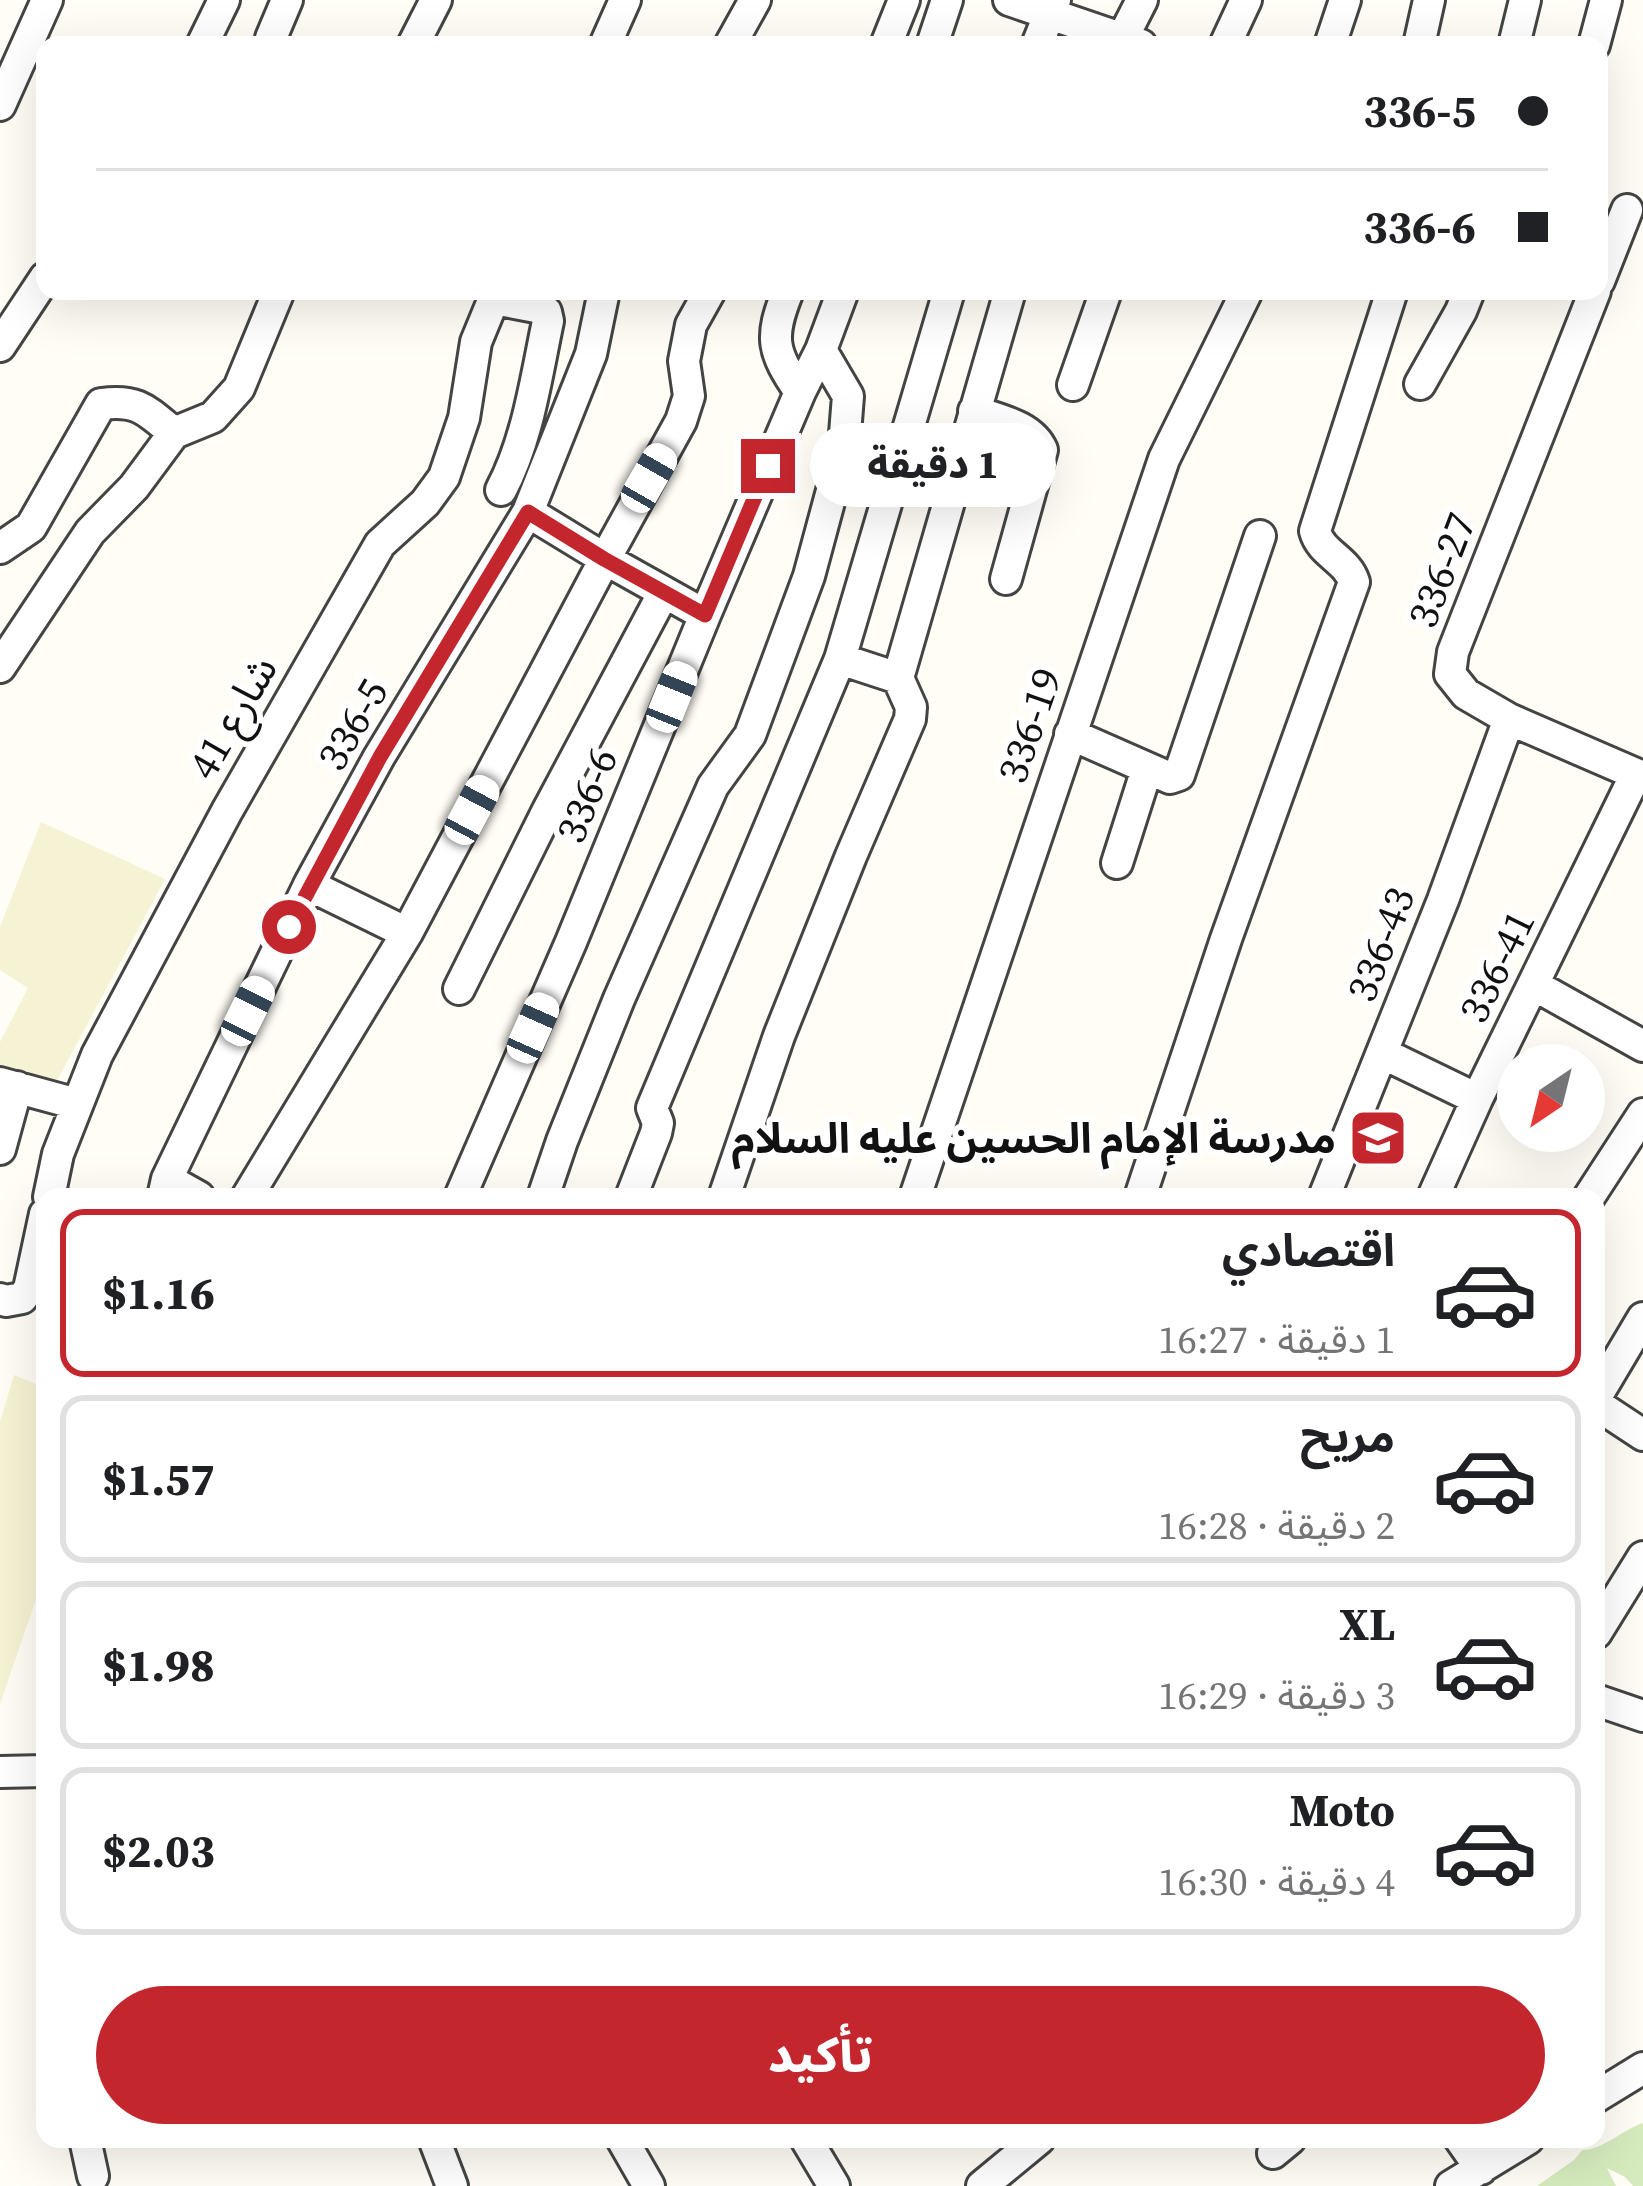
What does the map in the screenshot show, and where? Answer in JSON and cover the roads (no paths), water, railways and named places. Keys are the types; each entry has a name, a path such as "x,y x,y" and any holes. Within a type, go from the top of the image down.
{"street":[{"path":"0,105 47,0"},
{"path":"206,36 224,0"},
{"path":"272,36 287,0"},
{"path":"418,36 436,0"},
{"path":"609,36 625,0"},
{"path":"735,36 755,0"},
{"path":"890,36 904,0"},
{"path":"935,36 947,0"},
{"path":"1009,0 1052,7 1112,36"},
{"path":"1129,36 1142,0"},
{"path":"1229,36 1246,0"},
{"path":"1333,36 1346,0"},
{"path":"1421,36 1429,0"},
{"path":"1516,36 1525,0"},
{"path":"1596,36 1606,0"},
{"path":"1041,36 1052,7"},
{"path":"1608,260 1630,209"},
{"path":"0,346 36,292"},
{"path":"0,667 90,532 134,487 174,433 213,417 239,388 275,300"},
{"name":"شارع 41","path":"51,1188 58,1154 97,1055 227,811 380,544 444,477 464,418 476,342 494,300"},
{"path":"501,490 525,427 548,321 546,312 513,300"},
{"name":"336-5","path":"165,1188 309,885 528,512 591,354 602,300"},
{"path":"253,1188 407,933 681,422 689,396 684,361 691,325 705,300"},
{"path":"785,300 774,340 782,365 800,392"},
{"name":"336-6","path":"464,1188 840,300"},
{"path":"635,1188 658,1124 652,1108 840,659 946,300"},
{"path":"727,1188 779,1036 910,718 911,707 898,678 1007,300"},
{"path":"1073,385 1103,300"},
{"name":"336-19","path":"918,1188 1164,459 1243,300"},
{"path":"1143,1188 1354,582 1349,568 1318,543 1315,531 1389,300"},
{"path":"1420,384 1465,300"},
{"name":"336-27","path":"1591,300 1454,652 1450,674 1466,694 1509,719 1640,775"},
{"path":"546,1188 619,999 713,786 750,735 809,576 844,446 848,396 821,350"},
{"path":"0,548 31,526 101,404 122,401 141,406 174,433"},
{"path":"974,411 1025,430 1042,450 1006,579"},
{"path":"528,512 705,615"},
{"path":"1070,734 1170,778 1179,775 1260,536"},
{"path":"459,989 664,592"},
{"path":"840,659 898,678"},
{"name":"336-43","path":"1328,1188 1509,719"},
{"path":"1117,863 1148,769"},
{"name":"336-41","path":"1437,1188 1640,775"},
{"path":"309,885 407,933"},
{"path":"1534,985 1643,1046"},
{"path":"1382,1053 1477,1099"},
{"path":"0,1149 9,1085 77,1104"},
{"path":"1595,1188 1643,1114"},
{"path":"0,1299 22,1298 29,1289 36,1256"},
{"path":"1605,1385 1643,1318"},
{"path":"1605,1408 1643,1435"},
{"path":"1605,1618 1643,1557"},
{"path":"1605,1703 1643,1716"},
{"path":"0,1772 36,1771"},
{"path":"1605,2091 1643,2068"},
{"path":"87,2148 93,2176"},
{"path":"437,2148 452,2186"},
{"path":"627,2148 649,2186"},
{"path":"811,2148 834,2186"},
{"path":"982,2186 1028,2148"},
{"path":"1466,2148 1481,2169"},
{"path":"1451,2186 1514,2148"}],"place":[{"name":"مدرسة الإمام الحسين عليه السلام","path":"1378,1138"}]}
